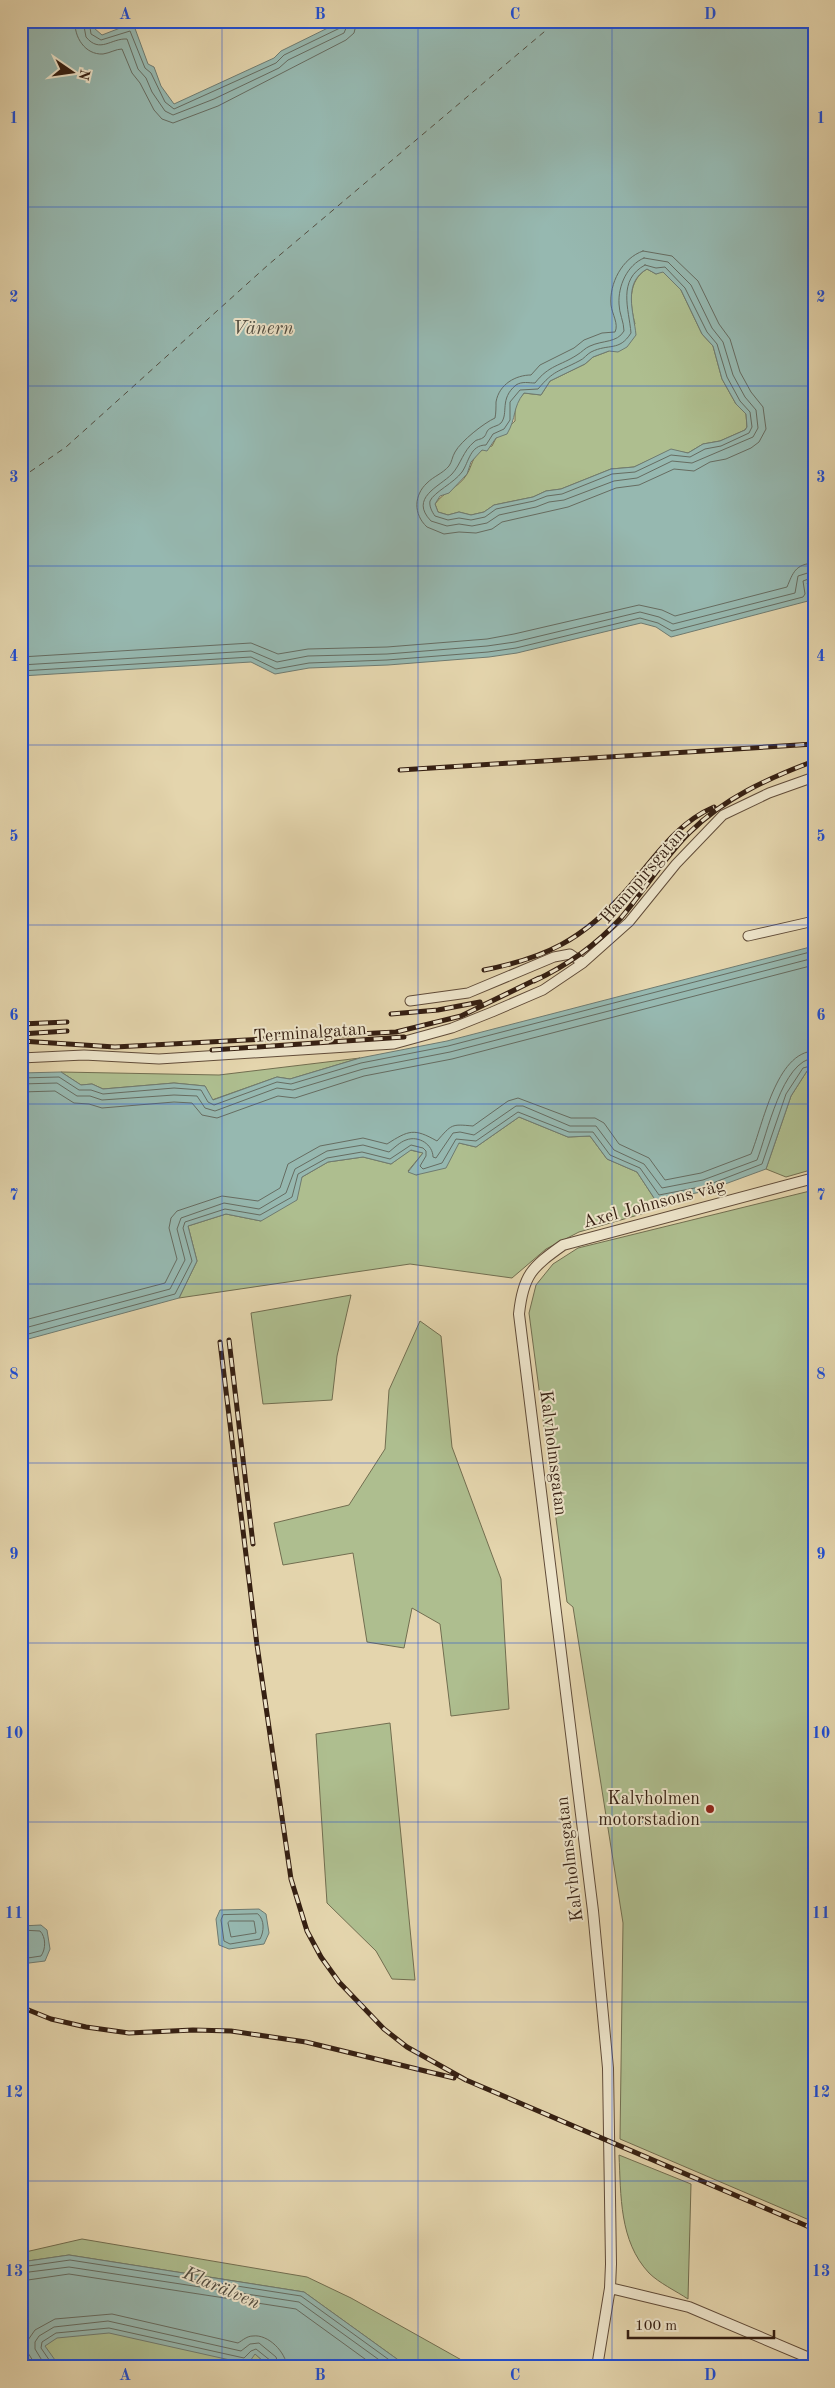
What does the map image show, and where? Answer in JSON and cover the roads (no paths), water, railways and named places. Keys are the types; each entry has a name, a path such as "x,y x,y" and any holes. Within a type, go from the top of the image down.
{"street":[{"name":"Hamnpirsgatan","path":"583,963 629,922 676,864 723,815 769,793 814,777"},
{"path":"748,936 814,921"},
{"path":"410,1002 468,993 554,957 570,954 583,963"},
{"name":"Terminalgatan","path":"21,1058 84,1055 158,1059 394,1044 452,1028 492,1012 543,990 583,963"},
{"name":"Axel Johnsons väg","path":"522,1289 537,1264 564,1245 814,1178"},
{"name":"Kalvholmsgatan","path":"522,1289 519,1314 593,1911 608,2068 612,2213 610,2288 597,2367"},
{"path":"610,2288 690,2307 814,2360"}],"water":[{"name":"Vänern","path":"21,21 94,21 94,28 102,35 133,23 148,64 154,67 161,86 174,104 274,58 281,51 342,21 814,21 814,581 807,583 811,593 808,601 671,637 656,627 641,623 517,653 489,657 388,665 309,668 275,674 251,662 21,676","holes":["647,269 656,274 663,272 681,290 702,334 713,346 722,379 736,404 746,414 747,427 745,430 720,441 703,444 688,453 671,449 634,467 611,469 561,489 546,491 533,497 494,505 484,512 471,515 459,512 448,515 438,512 435,504 440,496 449,493 467,474 471,462 482,450 487,451 496,438 507,434 520,398 524,393 541,395 550,381 585,364 593,357 609,351 618,352 627,347 636,335 631,299 634,282"]},
{"path":"814,946 814,1069 807,1071 791,1096 766,1169 706,1191 656,1201 637,1172 607,1159 590,1136 568,1137 519,1117 476,1147 459,1143 446,1168 416,1175 408,1172 423,1153 411,1150 391,1164 363,1157 328,1162 302,1177 297,1200 261,1221 226,1214 188,1226 197,1261 179,1298 21,1341 21,1073 61,1072 81,1085 92,1084 103,1089 174,1083 205,1086 213,1100 277,1077 290,1079 360,1058 447,1041"},
{"path":"259,1909 266,1914 269,1933 264,1944 229,1949 219,1945 216,1919 220,1910"},
{"path":"41,1925 47,1930 50,1949 45,1961 21,1964 21,1926"},
{"name":"Klarälven","path":"69,2255 304,2292 408,2367 270,2367 255,2354 248,2364 109,2333 57,2338 45,2346 60,2367 21,2367 21,2262"}],"railway":[{"path":"400,770 814,744"},
{"path":"534,981 558,969 611,929 671,853 689,833 717,809 748,790 780,774 814,761"},
{"path":"484,970 526,960 561,945 577,935 593,923 624,893 675,834 687,823 714,807"},
{"path":"21,1041 115,1047 396,1032 461,1016 539,978"},
{"path":"391,1014 438,1010 480,1002"},
{"path":"21,1024 67,1022"},
{"path":"21,1034 67,1031"},
{"path":"212,1050 404,1037"},
{"path":"229,1340 253,1544"},
{"path":"220,1342 257,1645 291,1879 307,1931 321,1957 339,1982 384,2029 407,2047 466,2080 814,2229"},
{"path":"21,2007 51,2019 86,2027 129,2033 193,2030 231,2031 306,2042 454,2078"}],"place":[{"name":"Kalvholmen motorstadion","path":"710,1809"}]}
